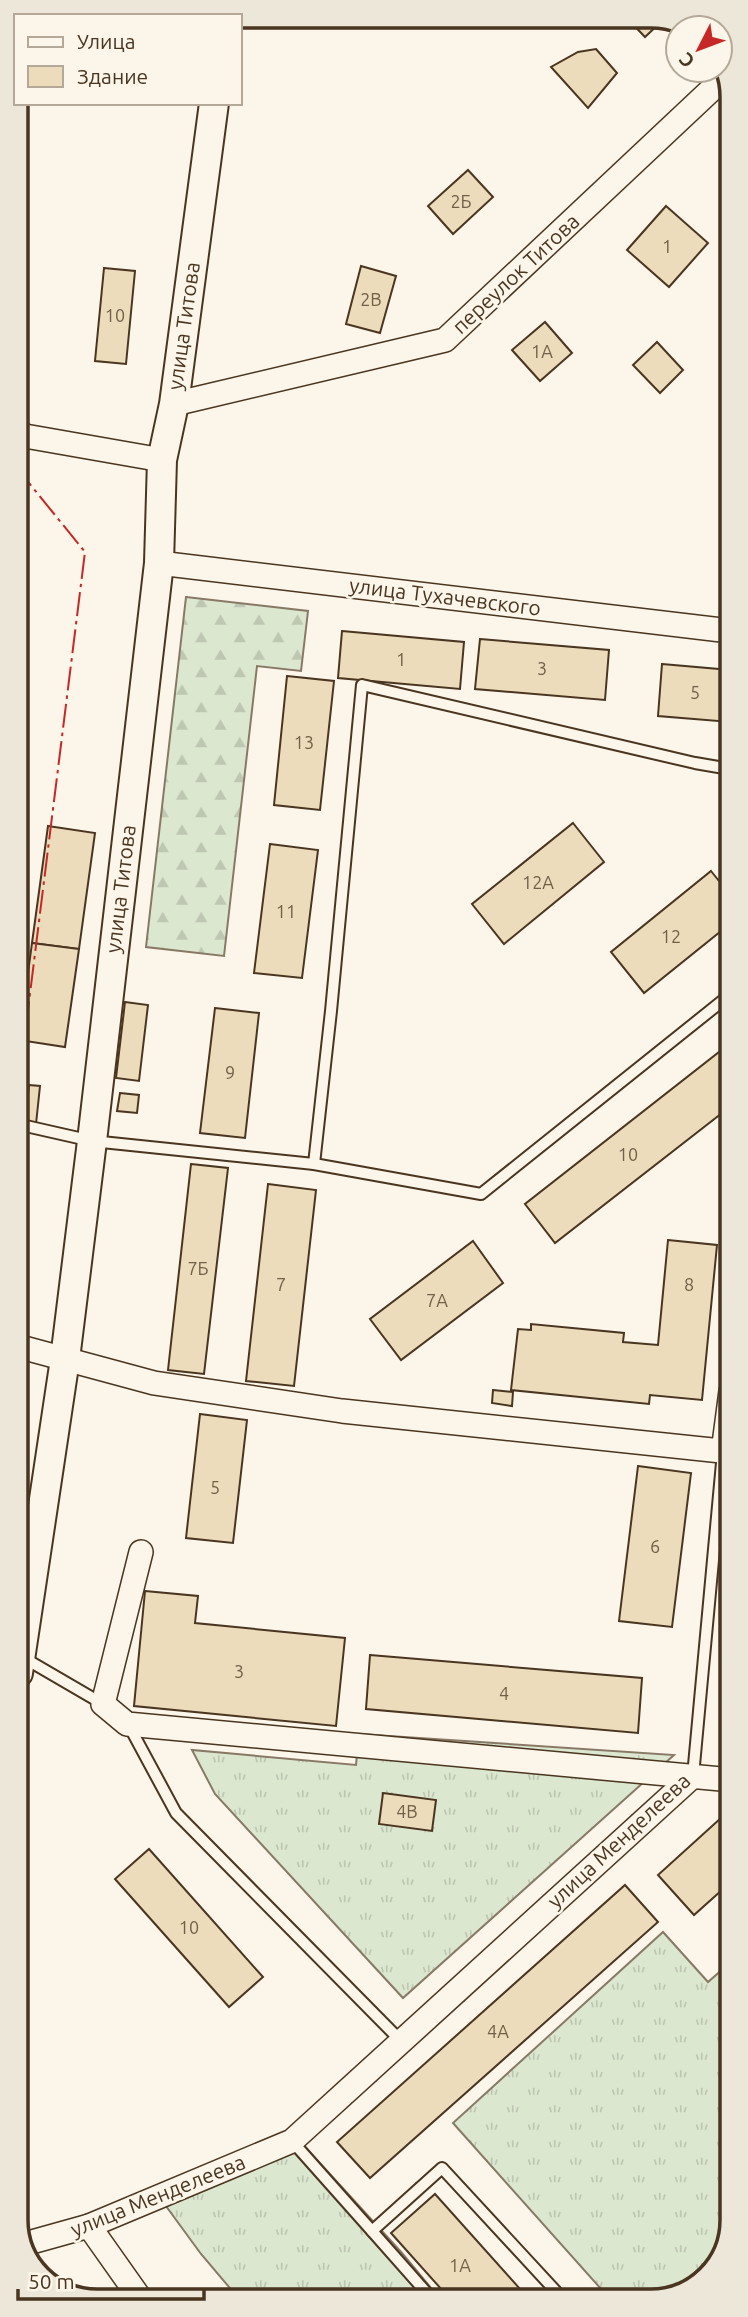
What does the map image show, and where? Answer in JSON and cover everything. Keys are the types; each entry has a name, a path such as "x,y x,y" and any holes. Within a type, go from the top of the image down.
{"street":[{"name":"переулок Титова","path":"174,404 445,340 717,84"},
{"name":"улица Титова","path":"28,1605 65,1359 92,1141 159,563 162,460 174,404 214,105"},
{"path":"28,437 162,460"},
{"name":"улица Тухачевского","path":"159,563 720,630"},
{"path":"28,1349 154,1383 342,1411 720,1451"},
{"path":"141,1552 103,1704 127,1724 720,1779"},
{"name":"улица Менделеева","path":"32,2242 89,2226 292,2141 693,1776"},
{"path":"89,2226 134,2289"}],"lane":[{"path":"314,1164 362,685 720,767"},
{"path":"28,1126 92,1141 314,1164 481,1194 720,1002"},
{"name":"улица Менделеева","path":"693,1776 720,1519"},
{"path":"28,1669 103,1704"},
{"path":"127,1724 176,1813 401,2041"},
{"path":"292,2141 423,2289"},
{"path":"372,2231 442,2168 554,2289"}],"green space":[{"path":"186,597 308,611 301,671 257,666 224,956 146,947"},
{"path":"359,1734 674,1755 403,1998 215,1794 192,1750 356,1765"},
{"path":"663,1932 708,1982 720,1972 719,2229 706,2262 681,2282 669,2287 651,2289 601,2289 453,2123"},
{"path":"297,2138 432,2289 231,2289 155,2191"}],"building":[{"path":"636,28 654,28 645,37"},
{"path":"596,49 617,73 588,108 551,67 578,52"},
{"path":"468,170 493,197 453,234 428,206"},
{"path":"666,206 708,243 669,287 627,250"},
{"path":"361,266 396,276 380,333 346,324"},
{"path":"104,268 135,271 126,364 95,361"},
{"path":"545,322 572,353 540,381 512,350"},
{"path":"657,342 683,370 660,393 633,365"},
{"path":"342,631 464,642 460,689 338,678"},
{"path":"480,639 609,650 605,700 475,689"},
{"path":"662,664 720,669 720,721 658,716"},
{"path":"287,676 334,681 320,810 274,805"},
{"path":"573,823 604,862 504,944 472,904"},
{"path":"48,826 95,833 79,949 32,943"},
{"path":"270,844 318,850 302,978 254,973"},
{"path":"711,871 720,882 720,932 644,993 611,952"},
{"path":"32,943 79,949 65,1047 28,1041 28,973"},
{"path":"125,1002 148,1005 139,1081 116,1078"},
{"path":"215,1008 259,1013 245,1138 200,1133"},
{"path":"720,1051 720,1115 555,1243 525,1204"},
{"path":"29,1085 40,1086 36,1124 28,1123"},
{"path":"120,1093 139,1095 137,1113 117,1111"},
{"path":"191,1164 228,1168 204,1374 168,1370"},
{"path":"268,1184 316,1190 294,1386 246,1381"},
{"path":"668,1240 717,1245 702,1400 650,1395 649,1404 511,1390 518,1329 531,1330 531,1324 624,1333 623,1342 658,1345"},
{"path":"473,1241 503,1283 401,1360 370,1319"},
{"path":"493,1390 513,1392 512,1406 492,1403"},
{"path":"200,1414 247,1420 233,1543 186,1538"},
{"path":"638,1466 691,1473 672,1627 619,1621"},
{"path":"145,1591 198,1596 195,1623 345,1638 336,1726 134,1706"},
{"path":"370,1655 642,1678 638,1733 366,1709"},
{"path":"383,1793 436,1800 432,1831 379,1824"},
{"path":"720,1819 720,1892 694,1915 658,1875"},
{"path":"149,1849 263,1977 229,2007 115,1879"},
{"path":"625,1885 658,1922 370,2178 337,2142"},
{"path":"435,2194 520,2289 441,2289 391,2233"}],"power":[{"path":"28,482 85,552 28,1010"}]}
